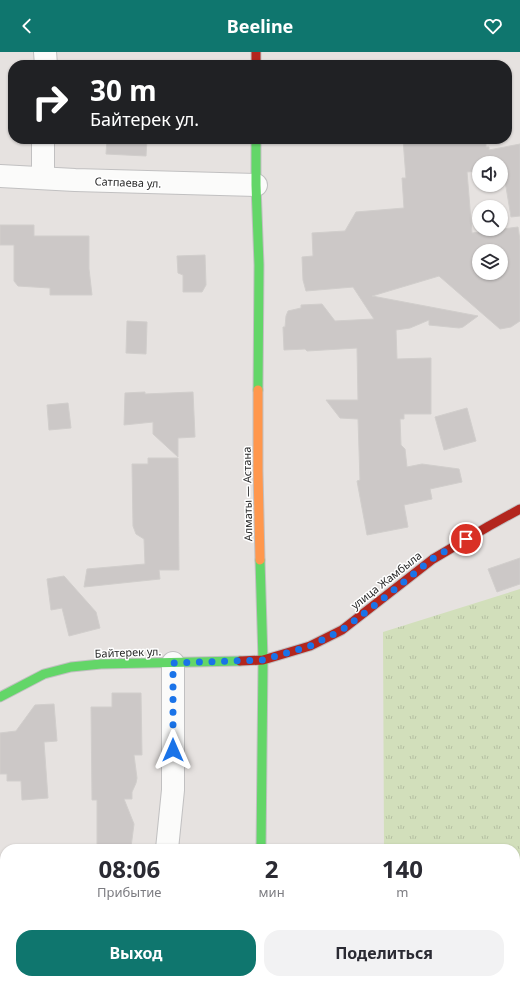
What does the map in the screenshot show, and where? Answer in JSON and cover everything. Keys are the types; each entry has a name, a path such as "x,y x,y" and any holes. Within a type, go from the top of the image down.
{"main road":[{"name":"Алматы — Астана","path":"256,144 259,265 258,471 263,660 261,844"},
{"name":"улица Жамбыла","path":"263,660 310,646 342,630 432,559 520,509"},
{"name":"Байтерек ул.","path":"0,697 44,674 71,667 101,664 263,660"}],"street":[{"path":"43,144 43,178"},
{"name":"Сатпаева ул.","path":"0,176 82,181 256,184"},
{"path":"168,844 173,790 173,663"}],"green space":[{"path":"520,589 520,844 384,844 383,632"}],"building":[{"path":"107,144 147,144 146,156 106,154"},
{"path":"403,144 486,144 486,147 489,147 489,150 520,144 520,216 511,217 507,192 508,156 472,156 472,172 467,172 472,236 508,236 508,228 518,227 520,240 520,321 511,327 500,329 439,276 372,296 478,316 463,327 459,328 429,325 429,320 410,328 396,330 397,359 431,358 431,414 404,414 404,419 400,419 401,445 405,449 407,467 422,464 459,469 462,482 430,489 432,499 404,505 408,527 367,535 357,481 360,480 358,419 340,418 326,400 358,400 357,348 307,351 305,349 284,350 283,327 285,327 288,311 301,308 301,305 322,304 335,321 374,319 353,287 306,291 303,280 302,257 313,256 312,233 345,231 356,212 404,208 402,178 406,178"},
{"path":"0,225 34,225 34,236 89,236 89,269 92,295 50,295 50,288 18,286 14,281 14,245 0,245"},
{"path":"205,255 206,285 202,292 183,292 183,275 178,273 177,256"},
{"path":"127,321 147,322 146,354 126,353"},
{"path":"145,392 145,394 193,392 195,437 178,438 178,457 153,434 153,422 124,425 125,393"},
{"path":"68,403 71,428 49,430 47,405"},
{"path":"467,408 476,441 444,450 435,417"},
{"path":"148,458 178,458 179,570 159,570 160,579 84,587 87,569 145,564 144,539 136,534 133,526 132,464 148,464"},
{"path":"520,558 520,584 497,592 488,569"},
{"path":"64,576 96,612 100,628 69,636 62,608 51,610 47,579"},
{"path":"112,693 141,693 142,755 134,755 137,778 132,792 132,799 124,799 134,824 131,844 97,844 97,800 92,800 91,707 112,707"},
{"path":"54,704 57,741 44,742 48,798 22,800 21,781 7,781 7,774 0,774 0,733 16,731 35,705"}],"traffic: fast":[{"path":"256,144 259,265 258,390"},
{"path":"260,560 263,660 261,844"},
{"path":"0,697 44,674 71,667 101,664 240,661"}],"traffic: slow":[{"path":"258,390 260,560"}],"traffic: jam":[{"path":"256,52 256,60"},
{"path":"240,661 263,660 310,646 342,630 433,559 520,509"}],"route":[{"path":"173,750 173,663 263,660 310,646 342,630 432,559 466,539"}]}
